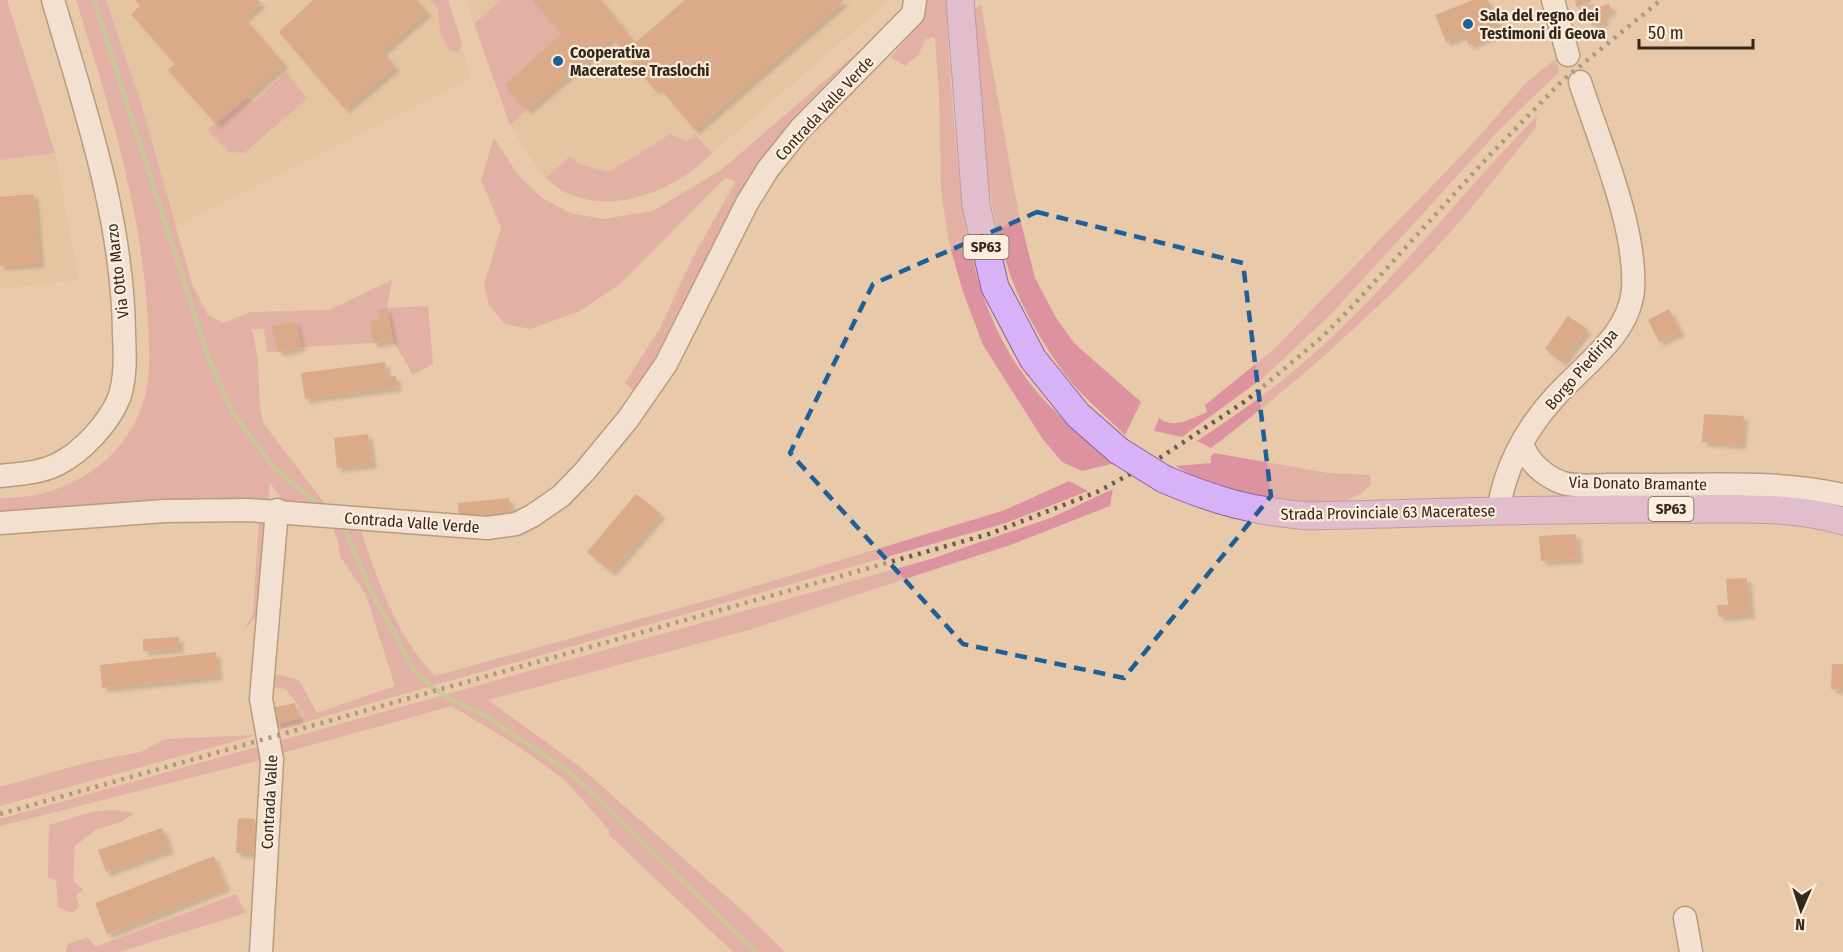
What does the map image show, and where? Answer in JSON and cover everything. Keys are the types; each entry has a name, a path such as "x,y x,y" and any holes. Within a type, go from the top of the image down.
{"main road":[{"name":"Strada Provinciale 63 Maceratese","path":"960,0 976,205 995,287 1033,359 1078,415 1119,451 1164,479 1200,494 1261,512 1310,516 1498,511 1779,510 1821,514 1843,521"}],"street":[{"name":"Via Otto Marzo","path":"0,476 30,473 58,464 83,446 105,422 119,397 125,361 122,296 110,207 88,120 53,0"},
{"name":"Contrada Valle Verde","path":"0,523 165,511 277,510 486,528 516,524 532,516 561,496 628,419 666,364 742,213 768,169 800,129 913,14 915,0"},
{"path":"1553,0 1568,55"},
{"name":"Borgo Piediripa","path":"1498,511 1509,466 1522,443 1553,399 1611,339 1627,312 1633,291 1628,237 1580,82"},
{"name":"Via Donato Bramante","path":"1522,443 1525,453 1542,471 1564,483 1711,484 1800,489 1843,495"},
{"name":"Contrada Valle","path":"261,952 272,760 261,699 277,510"},
{"path":"1685,918 1691,952"}],"highlighted area":[{"path":"1037,212 1243,263 1271,496 1124,678 963,644 790,453 873,284"}],"shaded area":[{"path":"0,0 7,0 55,153 0,160"},
{"path":"76,0 106,0 141,103 192,284 208,315 224,323 251,312 329,310 392,280 387,308 428,306 433,364 413,375 393,340 387,309 377,310 379,319 369,321 373,343 301,347 296,321 273,326 278,352 267,352 264,329 252,329 258,361 260,409 264,424 329,509 286,504 270,483 268,502 0,516 0,498 25,497 49,492 92,471 111,456 126,437 138,416 148,383 149,349 145,283 132,200 112,119"},
{"path":"106,0 448,0 471,78 175,226 141,103"},
{"path":"430,0 448,0 462,44 458,52 449,50 440,32 438,9"},
{"path":"466,0 501,0 474,24"},
{"path":"501,0 532,0 562,33 504,85 527,110 510,125 474,24"},
{"path":"532,0 890,0 712,153 696,136 687,142 669,134 609,172 580,164 570,156 546,178 510,125 527,110 504,85 562,33"},
{"path":"925,0 947,0 949,62 960,187 971,252 990,314 1021,371 1041,397 1115,463 1082,471 1062,462 1042,438 983,345 963,292 949,243 941,190 935,37 926,39 918,55 905,66 891,57 923,19"},
{"path":"981,4 1018,211 1035,278 1055,316 1074,343 1141,402 1125,435 1066,376 1032,322 1010,274 993,211 979,112 970,14"},
{"path":"880,33 787,131 639,395 625,383 660,328 692,259 736,181 725,178 620,284 580,311 530,329 505,324 489,305 484,285 501,227 481,180 494,138 518,175 542,198 570,213 603,219 653,211 721,170"},
{"path":"1556,59 1559,72 1500,129 1332,313 1263,378 1182,437 1154,431 1159,418 1170,423 1177,423 1207,412 1205,405 1273,350 1465,152 1528,81"},
{"path":"286,72 307,99 244,153 229,152 207,130 246,97 254,103"},
{"path":"1537,116 1535,129 1474,204 1436,248 1383,301 1328,353 1211,448 1197,441 1283,380 1340,329 1370,300"},
{"path":"670,134 687,141 695,135 712,153 696,168 654,191 632,198 608,201 586,199 565,192 546,178 570,156 580,164 609,172"},
{"path":"55,153 79,280 0,289 0,160"},
{"path":"1214,453 1328,473 1370,475 1371,484 1354,497 1332,503 1304,504 1245,495 1194,476 1176,466 1211,463 1211,456"},
{"path":"1069,481 1088,491 1006,523 277,730 276,724 305,717 302,709 286,689 269,686 272,673 299,680 317,713 395,686 366,595 340,556 338,541 330,522 359,525 380,585 398,624 421,660 435,676 730,594 1005,510"},
{"path":"1113,489 1110,506 1013,544 745,631 488,700 579,766 745,913 785,952 733,952 609,835 609,830 565,780 516,745 452,706 279,754 279,741 931,559 1053,517"},
{"path":"259,521 267,526 260,613 243,631 253,615"},
{"path":"257,735 0,806 0,787 89,762 141,752 165,739"},
{"path":"264,745 265,759 0,826 0,819"},
{"path":"113,810 135,813 121,822 95,830 75,846 73,881 83,889 76,896 79,907 72,913 58,907 56,880 48,878 49,825 92,812"},
{"path":"236,894 246,913 119,952 66,952 68,944 88,937 95,947"}],"building":[{"path":"135,0 258,0 261,3 244,18 284,64 216,124 168,70 175,64 131,14 140,6"},
{"path":"313,0 417,0 427,12 382,51 395,67 345,109 279,32"},
{"path":"532,0 601,0 635,43 685,0 845,0 695,130 659,87 655,90 612,38 527,110 504,85 562,33"},
{"name":"Sala del regno dei Testimoni di Geova","path":"1473,0 1488,0 1501,32 1469,45 1464,35 1446,42 1435,15"},
{"path":"1575,0 1591,0 1591,2 1576,7"},
{"path":"1609,4 1612,11 1603,14 1605,21 1592,26 1587,11"},
{"path":"34,194 40,263 0,266 0,197"},
{"path":"387,308 393,340 373,343 369,321 379,319 377,310"},
{"path":"1669,309 1680,332 1659,342 1648,320"},
{"path":"1568,316 1587,329 1562,362 1545,349"},
{"path":"296,321 301,347 278,352 272,326"},
{"path":"385,362 387,377 396,376 397,387 305,399 301,373"},
{"path":"1704,414 1744,416 1741,445 1702,442"},
{"path":"368,434 372,464 337,468 334,438"},
{"path":"636,494 661,514 611,572 587,552"},
{"path":"509,498 511,511 459,517 458,503"},
{"path":"1576,534 1578,559 1541,561 1539,536"},
{"path":"1747,578 1750,614 1719,617 1717,605 1728,605 1726,579"},
{"path":"179,637 179,649 143,651 143,639"},
{"path":"216,652 218,676 102,688 100,665"},
{"path":"1832,664 1843,664 1843,690 1831,689"},
{"path":"295,703 299,719 276,724 272,708"},
{"path":"238,818 255,819 253,854 236,853"},
{"path":"162,828 170,849 106,872 98,850"},
{"path":"214,856 226,887 107,934 95,903"}],"waterway":[{"path":"94,0 208,357 233,413 274,468 322,507"},
{"path":"343,524 370,589 415,672 444,696 484,715 571,773 756,952"}],"railway":[{"path":"0,814 989,534 1097,492 1158,459 1247,400 1322,337 1486,159 1563,80 1661,0"}],"place":[{"name":"Sala del regno dei Testimoni di Geova","path":"1468,24"},
{"name":"Cooperativa Maceratese Traslochi","path":"558,61"}]}
